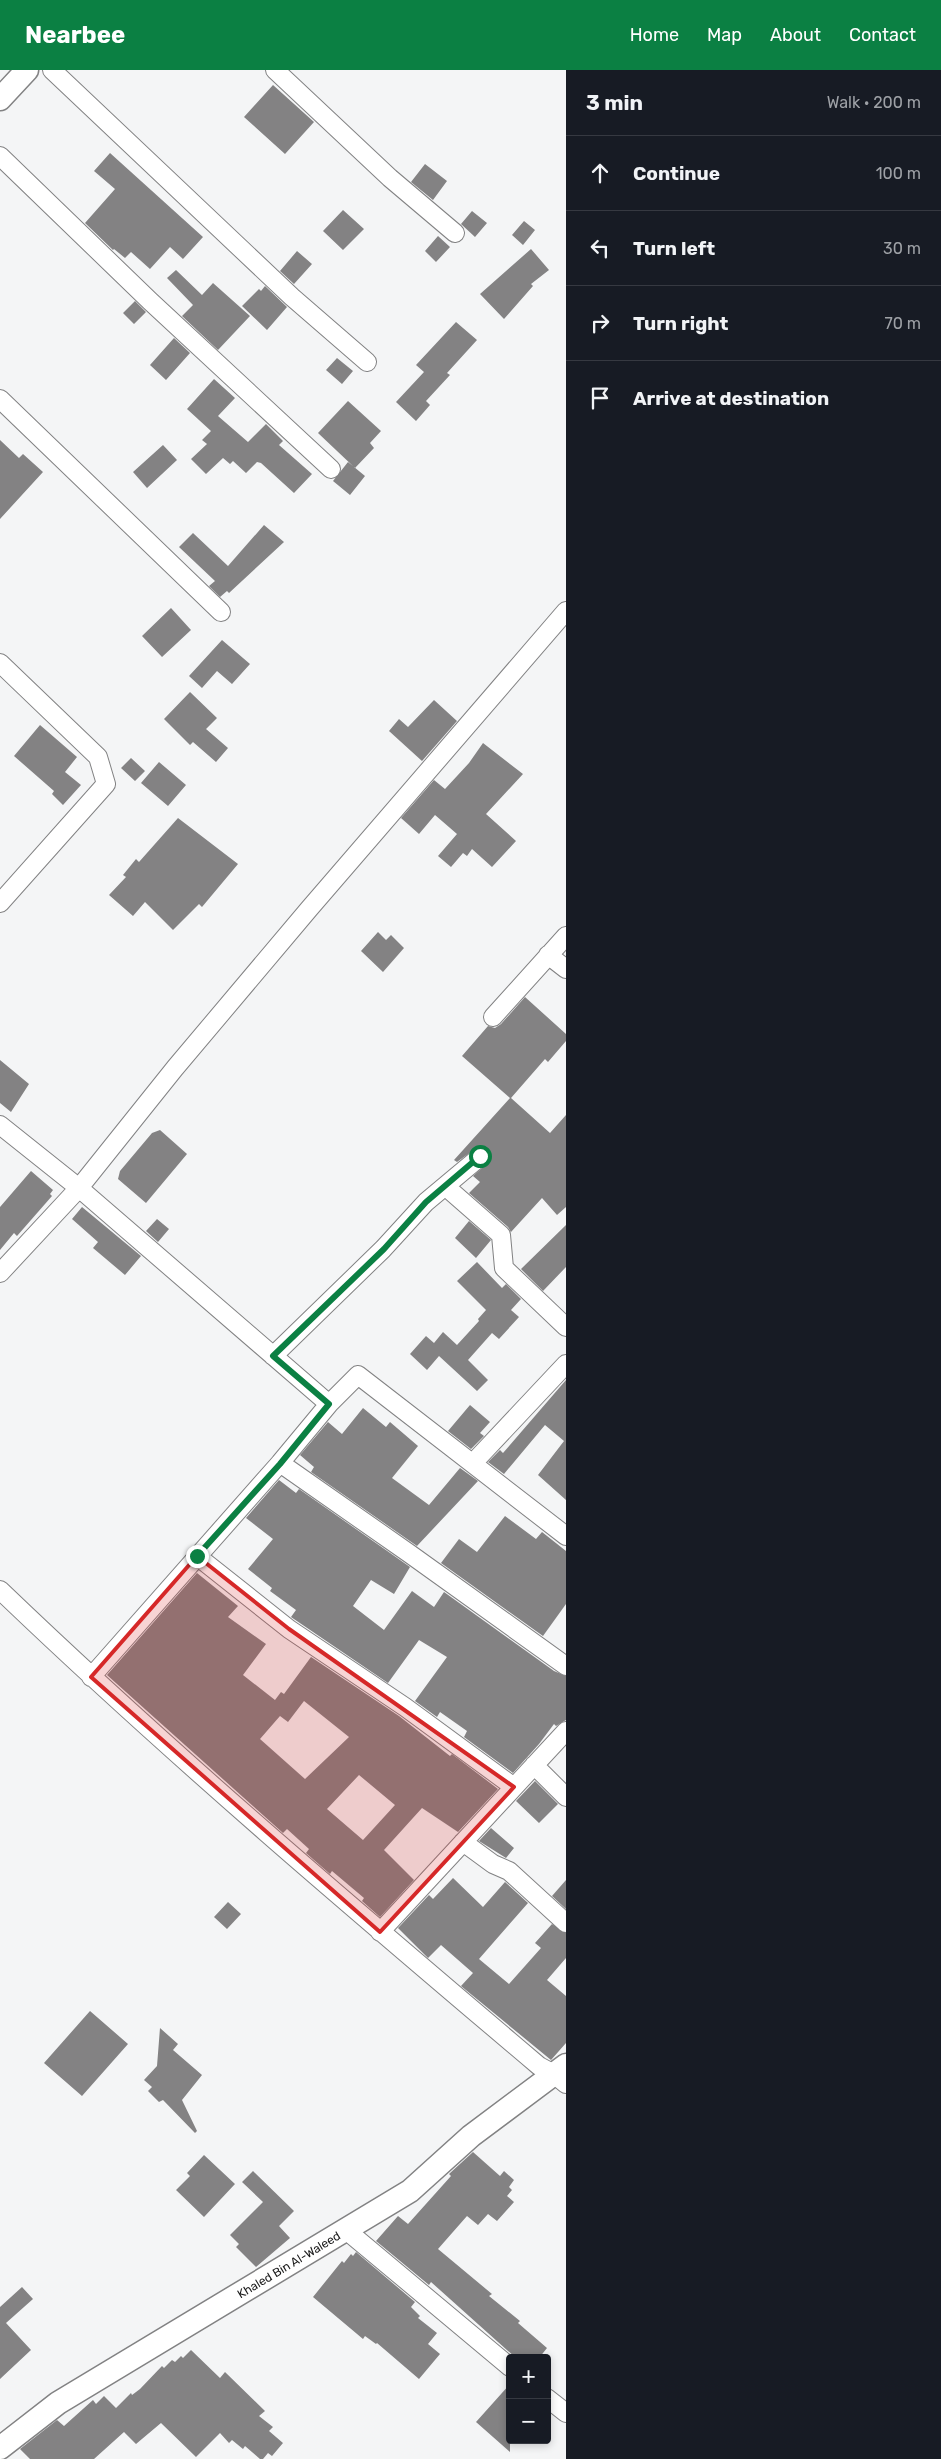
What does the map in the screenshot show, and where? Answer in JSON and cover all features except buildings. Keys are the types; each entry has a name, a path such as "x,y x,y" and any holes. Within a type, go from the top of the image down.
{"street":[{"path":"0,99 27,70"},
{"path":"52,70 292,297 367,362"},
{"path":"275,70 390,178 455,233"},
{"path":"0,156 150,301 331,469"},
{"path":"0,399 221,612"},
{"path":"0,1273 79,1188 175,1068 309,909 566,611"},
{"path":"0,663 98,757 106,784 0,903"},
{"path":"493,1017 566,936"},
{"path":"548,955 566,969"},
{"path":"0,1125 79,1188 329,1404"},
{"path":"273,1356 384,1249 426,1202 480,1156"},
{"path":"445,1186 501,1235 504,1268 566,1327"},
{"path":"473,1464 566,1364"},
{"path":"92,1677 280,1464 329,1404 358,1375 566,1536"},
{"path":"280,1464 566,1666"},
{"path":"197,1556 289,1629 405,1707 514,1787"},
{"path":"0,1590 92,1677 380,1932 539,2066 562,2074"},
{"path":"380,1932 566,1731"},
{"path":"534,1765 566,1797"},
{"path":"463,1842 493,1864 509,1871 566,1923"},
{"name":"Khaled Bin Al-Waleed","path":"0,2448 58,2403 410,2191 471,2136 562,2074"},
{"path":"346,2230 506,2364"},
{"path":"548,2399 566,2414"},
{"path":"0,2454 5,2459"}],"highlighted area":[{"path":"197,1556 289,1629 514,1787 380,1932 91,1677"}],"route":[{"path":"197,1556 280,1464 329,1404 273,1356 384,1249 426,1202 480,1156"}]}
